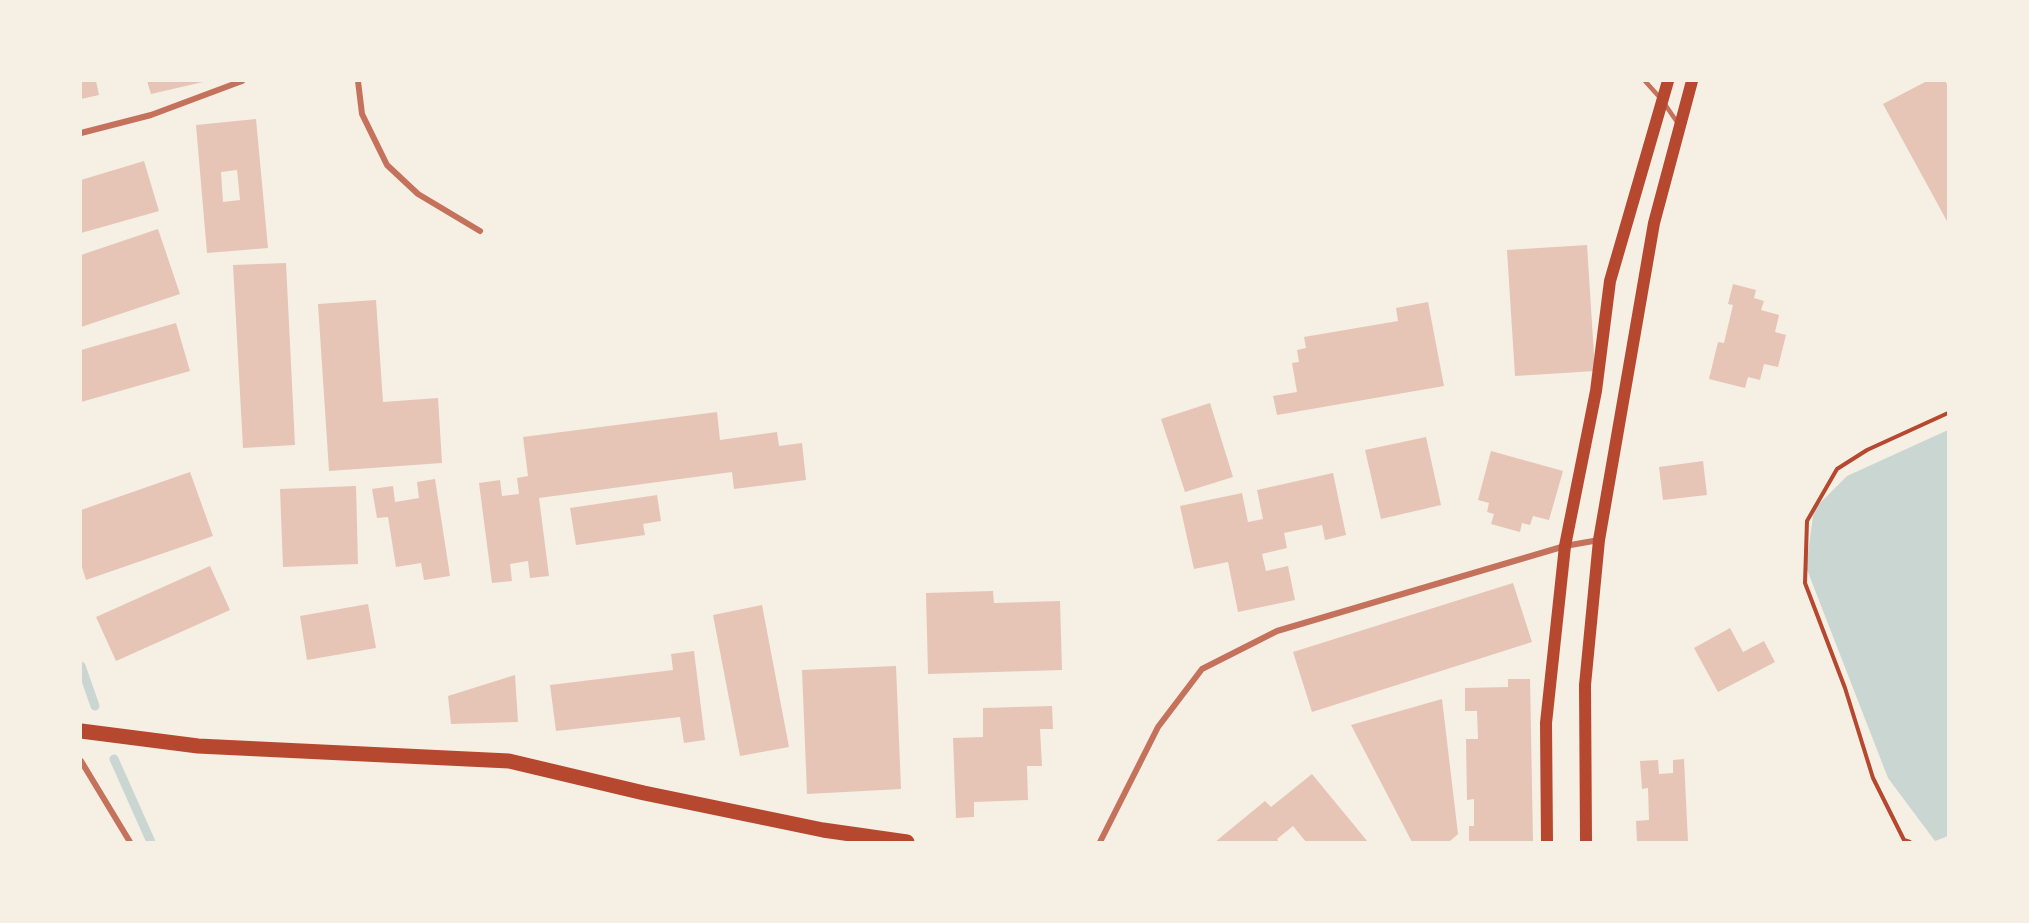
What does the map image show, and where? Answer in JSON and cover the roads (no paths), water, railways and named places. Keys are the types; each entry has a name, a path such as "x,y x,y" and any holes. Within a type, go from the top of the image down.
{"main road":[{"path":"1547,842 1546,723 1565,546 1596,391 1610,281 1668,81"},
{"path":"1586,842 1585,686 1599,540 1654,224 1692,81"},
{"path":"81,731 198,746 509,761 644,793 801,825 907,842"}],"street":[{"path":"81,133 151,115 242,81"},
{"path":"358,81 362,114 387,165 418,194 480,231"},
{"path":"1100,842 1158,727 1202,669 1277,631 1565,546 1599,540"},
{"path":"81,761 130,842"}],"lane":[{"path":"1646,81 1679,125"}],"waterway":[{"path":"81,666 95,706"},
{"path":"114,759 151,842"}]}
